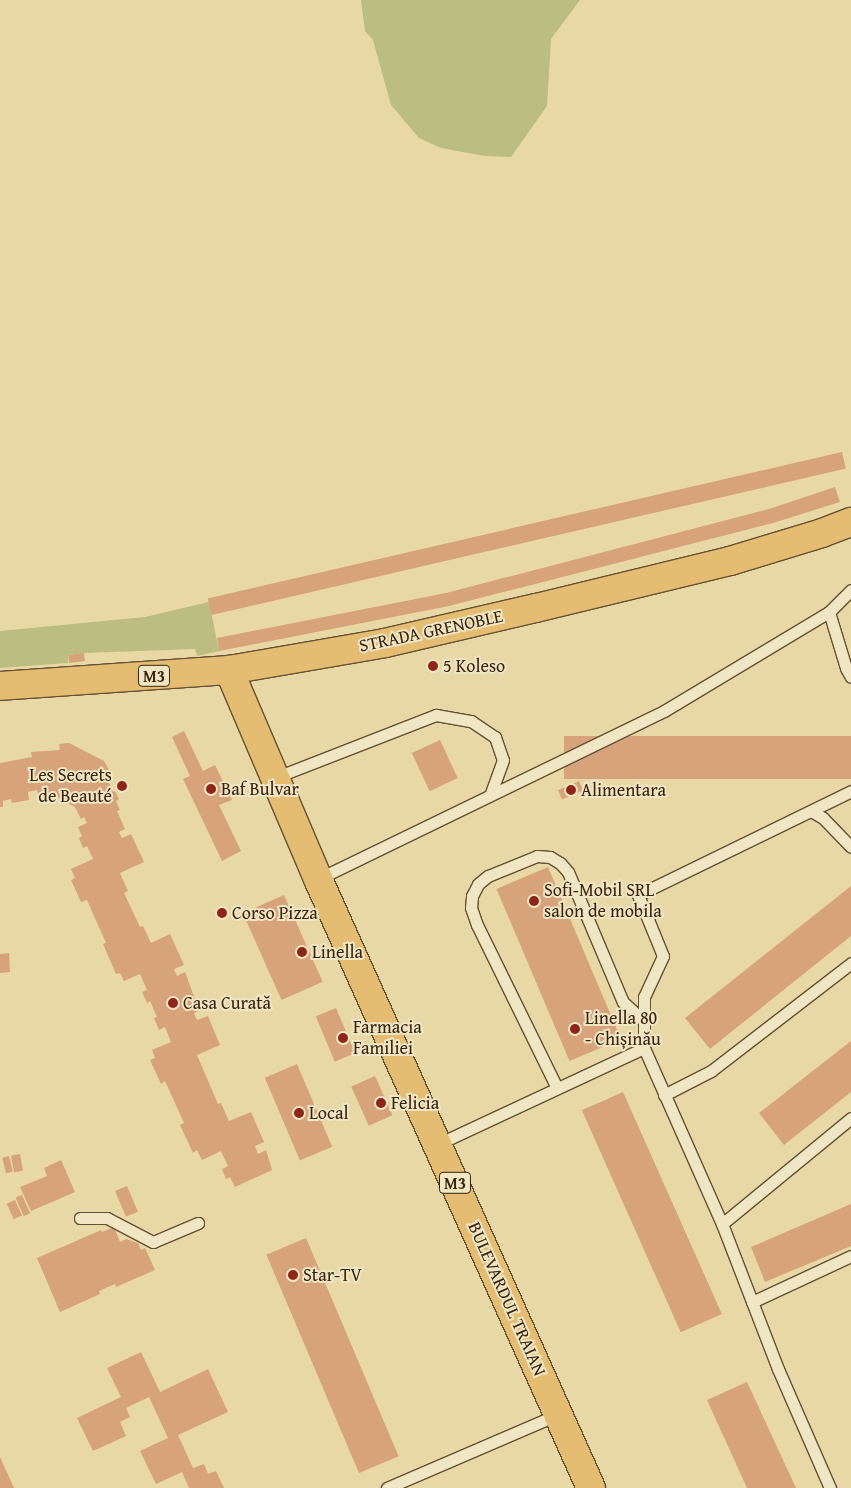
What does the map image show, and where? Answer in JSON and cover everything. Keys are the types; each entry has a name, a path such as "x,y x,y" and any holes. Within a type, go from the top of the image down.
{"main road":[{"name":"STRADA GRENOBLE","path":"0,686 229,670 385,643 730,561 822,534 851,522"},
{"name":"BULEVARDUL TRAIAN","path":"229,670 318,878 591,1488"}],"lane":[{"path":"318,878 664,712 829,612 851,590"},
{"path":"829,612 851,677"},
{"path":"274,778 436,714 470,721 495,737 503,760 491,794"},
{"path":"830,1488 778,1369 722,1224 644,1048 644,997 663,956 638,895 851,791"},
{"path":"810,811 823,818 851,847"},
{"path":"557,1088 477,925 472,908 472,896 478,884 488,876 537,856 550,857 560,863 568,872 623,1002 644,1021"},
{"path":"664,1095 711,1071 851,963"},
{"path":"438,1144 644,1048"},
{"path":"722,1224 851,1118"},
{"path":"80,1218 107,1218 153,1242 198,1224"},
{"path":"752,1302 851,1256"},
{"path":"387,1488 559,1414"}],"green space":[{"path":"361,0 580,0 551,39 547,106 511,157 485,156 441,148 419,138 391,105 373,40 365,31"},
{"path":"209,602 219,651 197,656 195,649 84,653 68,655 68,663 0,668 0,631 145,617"}],"building":[{"path":"842,452 846,469 212,615 208,598"},
{"path":"835,487 840,502 773,523 449,606 219,651 217,638 446,593 769,509"},
{"path":"84,653 85,661 69,663 68,655"},
{"path":"184,731 203,771 215,765 232,800 219,805 241,851 222,861 183,779 190,776 172,737"},
{"path":"564,736 851,736 851,779 564,779"},
{"path":"440,740 458,778 430,791 412,753"},
{"path":"69,743 104,761 109,770 104,772 113,792 115,791 119,799 116,801 120,810 117,811 125,829 119,832 122,838 131,834 144,862 120,873 128,891 124,893 140,927 143,926 151,943 170,934 184,965 174,969 177,976 185,972 195,999 197,999 202,1009 194,1013 197,1020 208,1016 220,1045 197,1055 218,1104 221,1103 229,1121 251,1112 264,1142 255,1146 258,1154 266,1150 272,1170 235,1187 230,1177 226,1179 222,1169 228,1166 221,1151 202,1160 197,1150 193,1153 180,1125 184,1123 165,1081 161,1084 150,1060 155,1058 152,1050 171,1042 165,1027 159,1030 154,1018 157,1017 150,1001 147,1003 142,992 147,990 140,974 124,981 120,973 116,974 103,944 106,943 87,900 81,902 71,880 75,878 71,869 93,859 87,846 83,848 79,838 82,836 78,827 87,823 84,817 81,819 75,807 50,793 38,795 37,790 28,792 29,800 12,803 11,799 3,801 3,807 0,807 0,763 32,757 31,752 60,750 59,744"},
{"name":"Alimentara","path":"579,781 583,790 562,799 558,790"},
{"path":"548,867 621,1039 570,1061 496,889"},
{"path":"851,886 851,936 710,1049 685,1018"},
{"path":"284,895 323,982 282,1000 243,913"},
{"path":"9,953 10,972 0,973 0,954"},
{"path":"336,1008 355,1053 335,1062 316,1017"},
{"path":"851,1041 851,1092 784,1145 759,1113"},
{"name":"Local","path":"297,1064 332,1147 300,1161 265,1078"},
{"path":"375,1076 392,1115 369,1126 351,1087"},
{"path":"623,1092 722,1314 681,1332 582,1110"},
{"path":"20,1154 23,1171 14,1172 11,1156"},
{"path":"9,1156 13,1172 6,1173 2,1158"},
{"path":"61,1160 75,1192 31,1211 20,1187 47,1176 44,1168"},
{"path":"127,1186 138,1212 126,1217 115,1191"},
{"path":"22,1195 30,1213 24,1216 16,1198"},
{"path":"15,1200 22,1216 14,1219 7,1204"},
{"path":"851,1204 851,1246 765,1282 751,1247"},
{"path":"114,1227 120,1242 126,1239 138,1243 141,1250 145,1248 155,1270 116,1287 115,1284 99,1291 100,1294 60,1312 37,1258 101,1230 102,1232"},
{"path":"306,1238 399,1456 359,1473 266,1255"},
{"path":"141,1352 160,1392 208,1369 228,1412 178,1435 193,1468 204,1464 208,1474 216,1471 224,1488 189,1488 182,1472 156,1484 140,1451 168,1438 149,1397 126,1408 130,1417 120,1422 126,1436 93,1451 77,1418 121,1397 107,1368"},
{"path":"747,1382 796,1488 747,1488 707,1400"},
{"path":"0,1457 14,1488 0,1488"}],"place":[{"name":"5 Koleso","path":"433,666"},
{"name":"Les Secrets de Beauté","path":"122,786"},
{"name":"Baf Bulvar","path":"211,789"},
{"name":"Alimentara","path":"571,790"},
{"name":"Sofi-Mobil SRL salon de mobila","path":"534,901"},
{"name":"Corso Pizza","path":"222,913"},
{"name":"Linella","path":"302,952"},
{"name":"Casa Curată","path":"173,1003"},
{"name":"Linella 80 - Chișinău","path":"575,1029"},
{"name":"Farmacia Familiei","path":"343,1038"},
{"name":"Felicia","path":"381,1103"},
{"name":"Local","path":"299,1113"},
{"name":"Star-TV","path":"293,1275"}]}
